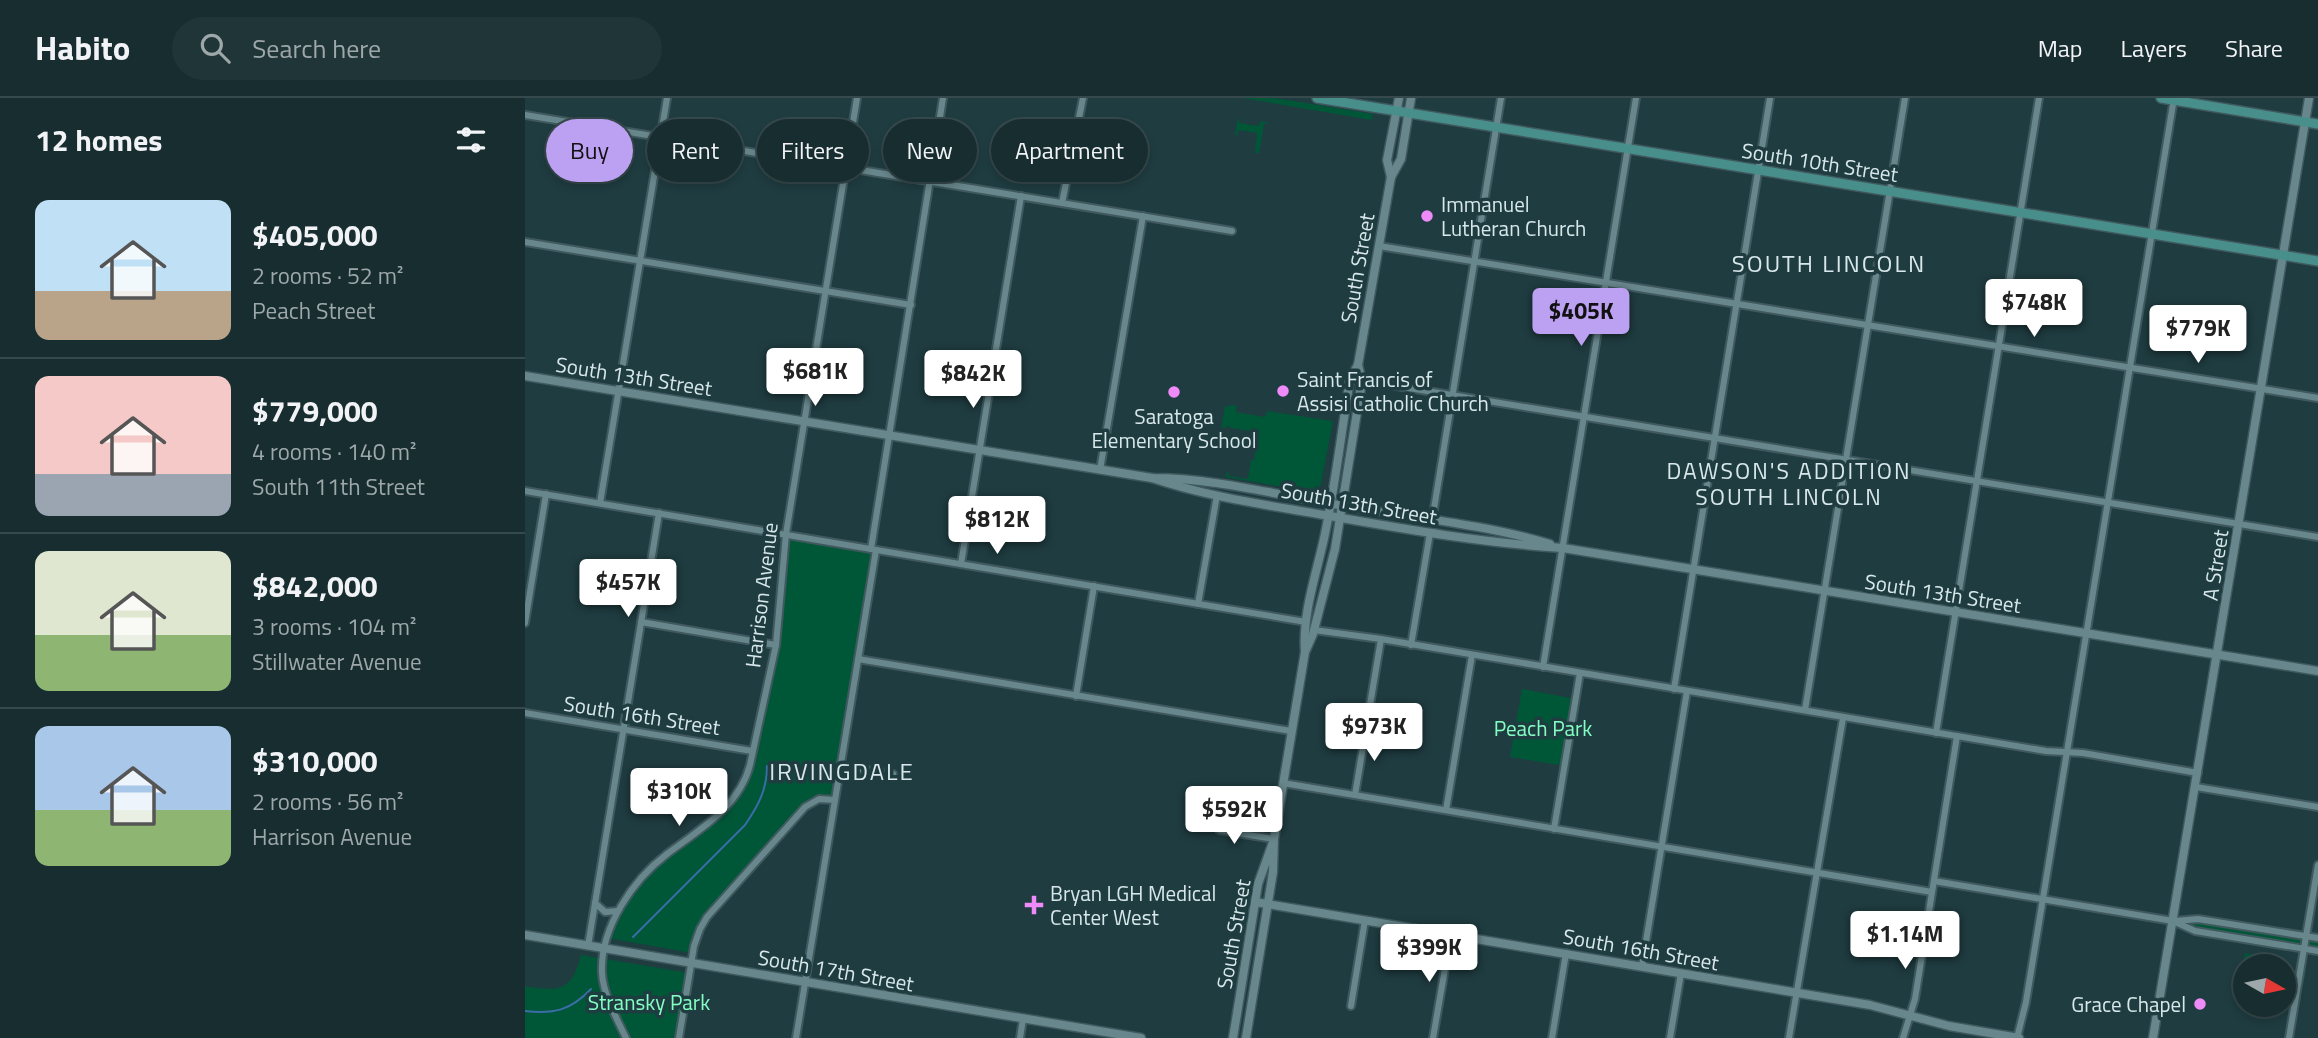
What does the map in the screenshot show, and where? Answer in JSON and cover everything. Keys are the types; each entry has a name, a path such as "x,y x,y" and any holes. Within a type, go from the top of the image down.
{"main road":[{"name":"South 10th Street","path":"1317,98 2318,261"},
{"name":"South Street","path":"1391,177 1387,160 1399,98"},
{"name":"South Street","path":"1233,1038 1255,902 1262,870 1274,839 1305,652 1306,622 1329,516 1350,379 1358,366 1391,177 1401,159 1411,98"},
{"path":"2161,98 2318,124"},
{"name":"A Street","path":"2153,1038 2309,98"},
{"name":"South Street","path":"1305,652 1314,630 1341,518 1362,380 1358,366"},
{"name":"South 13th Street","path":"525,376 1152,478 1217,495 1430,533 1563,548 2318,671"},
{"name":"South 13th Street","path":"1152,478 1186,479 1432,521 1563,548"},
{"name":"South Street","path":"1246,1038 1268,904 1275,854 1274,839"},
{"name":"South 16th Street","path":"1255,902 1870,1005 1949,1026 2018,1038"},
{"name":"South 17th Street","path":"525,935 1141,1038"}],"street":[{"path":"663,119 667,98"},
{"name":"Harrison Avenue","path":"854,119 857,98"},
{"path":"940,119 943,98"},
{"path":"1062,203 1083,98"},
{"path":"1432,521 1501,98"},
{"path":"1543,667 1636,98"},
{"path":"1674,689 1770,98"},
{"path":"1805,710 1905,98"},
{"path":"1936,733 2039,98"},
{"path":"2018,1038 2174,99"},
{"path":"525,115 647,135"},
{"path":"600,503 653,182"},
{"name":"Harrison Avenue","path":"626,1038 603,981 602,965 610,927 644,875 718,816 732,801 748,773 776,645 786,534 844,182"},
{"path":"796,1038 858,659 930,182 1232,231"},
{"path":"961,564 1021,196"},
{"path":"1100,470 1143,216"},
{"path":"525,242 912,305"},
{"path":"1379,246 2318,398"},
{"path":"1350,379 2318,537"},
{"path":"525,491 1306,622"},
{"path":"525,623 546,494"},
{"path":"1198,604 1217,495"},
{"path":"588,946 659,513"},
{"path":"1411,645 1430,533"},
{"path":"1076,696 1094,586"},
{"path":"641,622 776,645"},
{"path":"1314,630 2046,751 2198,773"},
{"path":"1355,795 1381,639"},
{"path":"1445,810 1472,655"},
{"path":"858,659 1291,731"},
{"path":"1554,829 1580,673"},
{"path":"1641,966 1687,691"},
{"name":"South 16th Street","path":"525,713 752,751"},
{"path":"1789,1038 1843,718"},
{"path":"1903,1038 1915,999 1957,736"},
{"path":"841,766 893,774"},
{"path":"1283,783 1932,892"},
{"path":"2196,787 2318,807"},
{"path":"679,1038 696,937 707,917 812,801 835,800"},
{"path":"1219,830 1274,839"},
{"path":"2289,1038 2318,865"},
{"path":"1934,881 2173,921 2198,919 2318,938"},
{"path":"595,902 605,912 615,913 619,910"},
{"path":"1351,1006 1365,920"},
{"path":"2173,921 2195,931 2318,951"},
{"path":"1433,1038 1451,934"},
{"path":"1552,1038 1566,954"},
{"path":"1670,1038 1681,973"},
{"path":"1020,1038 1023,1019"}],"green space":[{"path":"1242,98 1275,98 1373,114 1372,120"},
{"path":"1238,117 1240,123 1258,126 1262,121 1269,123 1264,124 1259,153 1255,153 1257,133 1238,130 1235,135"},
{"path":"1237,406 1236,412 1265,417 1267,411 1333,421 1319,493 1225,477 1228,470 1229,476 1248,479 1259,430 1230,428 1228,425 1221,428 1225,407"},
{"path":"786,534 876,550 835,800 812,801 707,917 692,953 607,938 610,927 644,875 718,816 741,787 771,670"},
{"name":"Peach Park","path":"1522,689 1576,699 1565,766 1510,757"},
{"path":"2187,918 2318,938 2318,951 2195,931 2173,921"},
{"name":"Stransky Park","path":"581,955 689,973 679,1038 525,1038 525,986 547,989 562,986 573,976"}],"waterway":[{"path":"633,937 745,825 761,797 767,766"},
{"path":"525,1011 545,1012 561,1009 576,1002 591,989"}],"place":[{"name":"Immanuel Lutheran Church","path":"1427,216"},
{"name":"Saint Francis of Assisi Catholic Church","path":"1283,391"},
{"name":"Saratoga Elementary School","path":"1174,392"},
{"name":"Bryan LGH Medical Center West","path":"1034,905"},
{"name":"Grace Chapel","path":"2200,1004"}],"district":[{"name":"SOUTH LINCOLN","path":"1829,263"},
{"name":"DAWSON'S ADDITION SOUTH LINCOLN","path":"1789,483"},
{"name":"IRVINGDALE","path":"842,771"}]}
